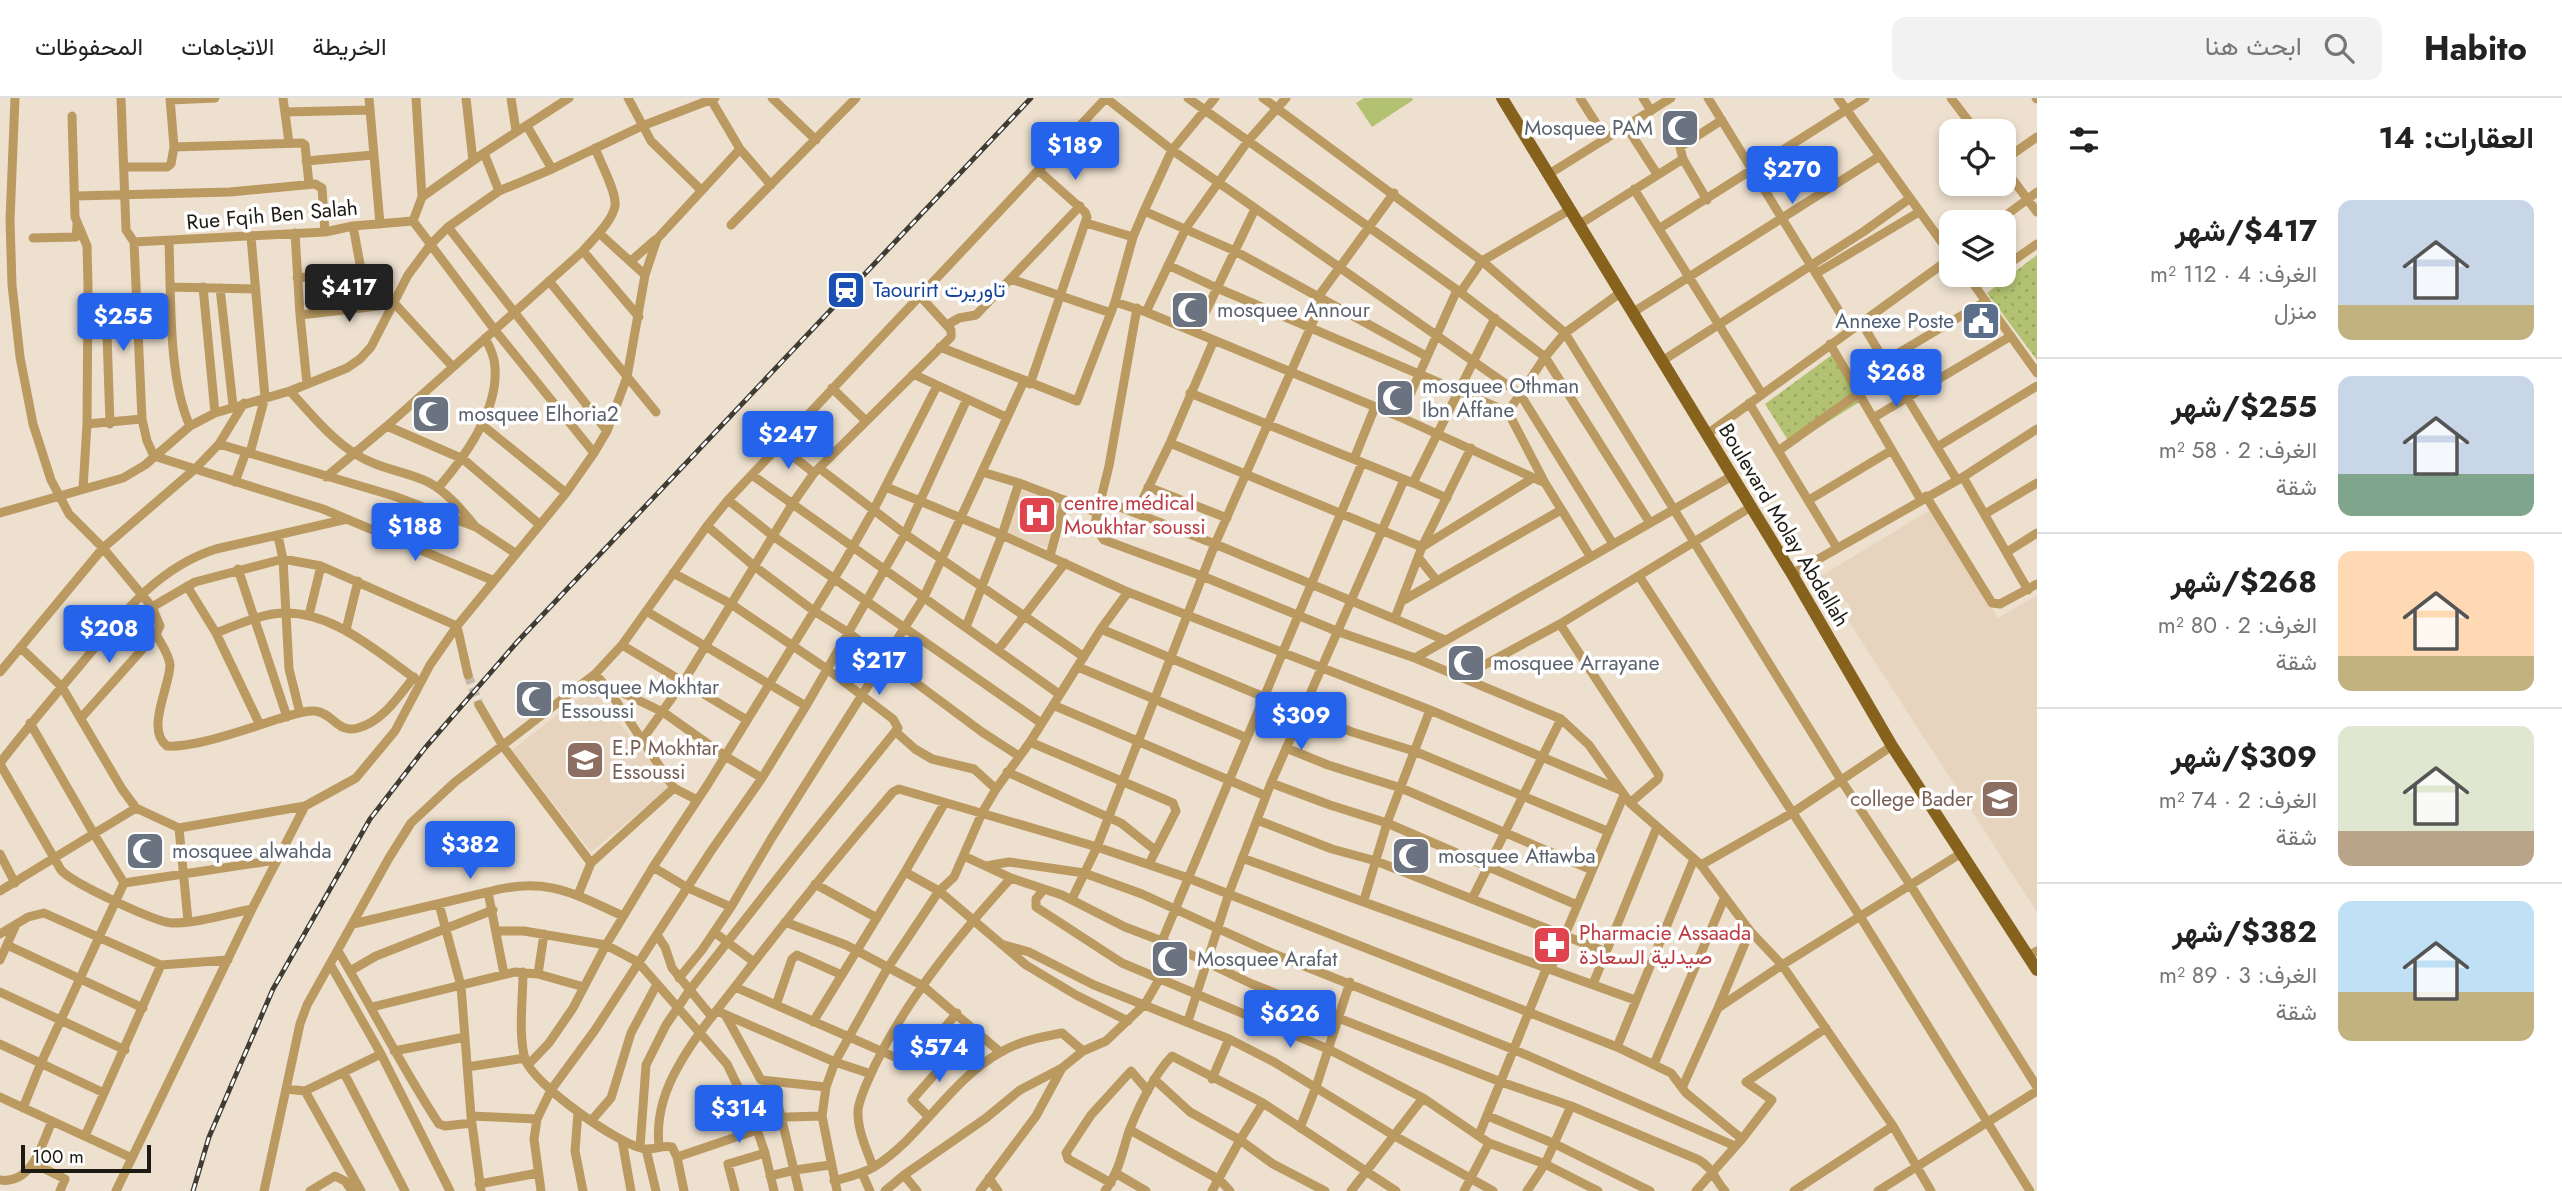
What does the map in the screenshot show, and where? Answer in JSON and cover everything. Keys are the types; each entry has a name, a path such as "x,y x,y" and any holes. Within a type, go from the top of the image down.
{"main road":[{"name":"Boulevard Molay Abdellah","path":"1502,98 1792,574 1892,746 1961,854 2032,953 2037,970"}],"street":[{"path":"15,98 10,220 14,304 20,357 33,424 51,480 69,514 103,548 152,607 160,621 156,634 81,718"},
{"path":"121,98 127,230 134,242 142,419 154,456 310,504 492,580"},
{"path":"124,167 167,167 173,161 170,99 215,98"},
{"path":"283,98 289,143"},
{"path":"369,98 380,224"},
{"path":"416,98 422,197 413,221 494,330 594,453"},
{"path":"466,98 473,161"},
{"path":"511,98 516,131"},
{"path":"422,197 516,131 569,98"},
{"path":"628,98 642,126 657,146 700,189"},
{"path":"772,98 816,140"},
{"path":"264,1191 300,1024 307,1005 411,823 455,782 594,674 622,645 728,500 1106,98 1218,183 1520,394 1613,544"},
{"path":"1188,98 1495,318 1545,357 1650,523"},
{"path":"940,347 1077,401 1115,302 1133,237 1144,211 1172,150 1214,98"},
{"path":"1263,98 1482,261 1565,333 1841,780 1911,886 2037,1089 1878,1191"},
{"path":"1286,98 1248,141 1186,228 1142,310 1096,529 1104,540 1462,677 1561,719 1589,745 1624,796 1697,862 1724,900 1782,965 1893,1126 1931,1191"},
{"path":"1580,98 1606,139"},
{"path":"1643,98 1651,111"},
{"path":"1549,174 1671,98"},
{"path":"1708,98 1850,330"},
{"path":"1838,98 1939,240"},
{"path":"1660,228 1865,98"},
{"path":"1951,98 1967,119"},
{"path":"0,513 123,478 138,470 190,426 215,413 290,391 347,368 360,359 380,333 408,275 431,244 448,227 499,191 642,126 712,99 740,149 771,185"},
{"path":"731,225 853,99"},
{"path":"285,112 370,110"},
{"path":"33,238 76,237 72,116"},
{"path":"1707,200 1683,159 1680,147 1722,120"},
{"path":"527,126 552,169"},
{"path":"1626,127 1657,174"},
{"path":"2016,152 2037,137"},
{"path":"174,147 304,144 309,184"},
{"path":"326,477 583,251 599,233 613,212 615,201 595,148"},
{"path":"631,261 657,239 700,189 740,149"},
{"path":"484,153 499,191"},
{"path":"306,160 373,155"},
{"path":"1632,313 1880,156"},
{"path":"1580,224 1683,159"},
{"path":"679,978 715,932 924,597 1006,417 1027,383 1061,296 1087,214 1038,170"},
{"path":"2016,184 2037,212"},
{"path":"76,196 230,192 318,185 322,188 325,232"},
{"path":"1634,189 1762,394"},
{"path":"2013,210 2037,192"},
{"path":"1072,900 1097,847 1139,743 1202,576 1321,298 1338,268 1394,193"},
{"path":"1662,361 1863,232 1909,199"},
{"path":"947,325 959,318 976,315 1080,206"},
{"path":"1196,332 1255,209"},
{"path":"1400,417 1426,356 1459,292 1482,261 1571,209"},
{"path":"1144,211 1234,251 1426,356"},
{"path":"1817,273 1919,212"},
{"name":"Rue Fqih Ben Salah","path":"134,242 325,232 353,226 413,221"},
{"path":"1086,223 1133,237"},
{"path":"76,225 85,238 87,255 87,424 83,489"},
{"path":"297,278 357,272 360,264 353,226"},
{"path":"448,227 607,431"},
{"path":"1863,232 1870,242"},
{"path":"295,233 307,384"},
{"path":"599,233 645,275"},
{"path":"234,482 248,453 265,397 251,237"},
{"path":"156,634 170,662 159,716 160,737 164,744 178,745 223,736 287,716 315,711 326,715 345,729 359,728 381,716 417,680 492,580 566,493 607,431 627,377 645,275 657,239"},
{"path":"169,241 177,378 181,404 190,426"},
{"path":"2016,259 2037,244"},
{"path":"583,251 639,317"},
{"path":"1168,265 1508,412 1545,483 1590,556"},
{"path":"1706,435 1939,266"},
{"path":"1012,279 1111,313"},
{"path":"549,281 656,412"},
{"path":"170,287 254,289"},
{"path":"203,287 215,413"},
{"path":"1977,287 2037,373"},
{"path":"220,288 233,406"},
{"path":"1508,412 1545,357 1565,333 1620,293"},
{"path":"642,740 684,681 793,503 816,471 952,333 919,295"},
{"path":"1115,302 1142,310 1400,417 1545,483"},
{"path":"1885,361 1986,302"},
{"path":"300,315 395,304"},
{"path":"395,304 452,366"},
{"path":"1188,1021 1229,893 1286,748 1382,531 1438,433 1495,318"},
{"path":"1861,321 1937,447 1985,513 2028,590"},
{"path":"107,334 110,424"},
{"path":"1873,418 2011,336"},
{"path":"438,488 463,459 489,407 495,387 496,368 485,338"},
{"path":"1136,513 1170,443 1214,340"},
{"path":"1830,344 1892,450 1992,603 2000,604 2037,584"},
{"path":"913,374 1006,417"},
{"path":"467,1068 526,1062 560,1027 623,916 725,756 873,511 937,386"},
{"path":"1937,447 2037,386"},
{"path":"832,388 865,420"},
{"path":"290,391 325,428 355,454 438,488 476,527"},
{"path":"1191,393 1447,498"},
{"path":"1778,450 1859,393"},
{"path":"541,1191 534,1139 537,1119 551,1090 595,1030 762,778 806,706 905,534 967,399"},
{"path":"0,672 103,548 196,468 219,444 244,403"},
{"path":"1749,403 1837,548"},
{"path":"1161,941 1342,514 1375,407"},
{"path":"87,424 142,419"},
{"path":"481,424 566,493"},
{"path":"387,426 463,459 539,524"},
{"path":"1792,574 1960,479 2037,429"},
{"path":"1170,443 1422,547"},
{"path":"219,444 394,496 476,527 515,553"},
{"path":"780,446 1084,657"},
{"path":"1395,618 1422,547 1471,448"},
{"path":"1809,500 1892,450"},
{"path":"982,472 1019,482 1098,513"},
{"path":"752,475 1059,694"},
{"path":"1415,659 1732,476"},
{"path":"1422,547 1533,478"},
{"path":"966,627 983,587 1019,482"},
{"path":"1985,513 2037,483"},
{"path":"886,487 1186,616 1430,710 1624,796"},
{"path":"1148,487 1227,518"},
{"path":"728,500 833,579 1041,723"},
{"path":"1049,556 1065,500"},
{"path":"1102,500 1216,544 1446,640"},
{"path":"1462,677 1560,624 1751,507"},
{"path":"1402,601 1561,510"},
{"path":"252,909 188,921 160,921 69,877 61,870 0,763 30,723 140,594 166,573 199,554 239,542 278,536 349,519"},
{"path":"707,526 814,611 849,633 982,732 1019,756"},
{"path":"2007,552 2037,533"},
{"path":"278,536 283,559 289,668 300,713"},
{"path":"1418,557 1437,581"},
{"path":"152,607 187,586 238,569 283,559 321,566 457,626"},
{"path":"998,650 1065,563"},
{"path":"309,615 321,566"},
{"path":"238,569 287,716"},
{"path":"656,1191 643,1148 646,1065 666,1025 689,991 896,732 897,723 827,669 731,604 673,573"},
{"path":"1639,576 1861,918 2029,1191"},
{"path":"346,631 358,581"},
{"path":"187,586 216,633 260,725"},
{"path":"1083,1051 1062,1032 1030,1040 1000,1052 965,1078 890,1156 835,1186 822,1116 826,1087 835,1062 887,969 939,891 954,877 982,813 996,789 1128,592"},
{"path":"646,611 806,706"},
{"path":"216,633 254,618 285,613 309,615 346,631 417,680"},
{"path":"1479,1135 1624,796 1658,779 1659,775 1560,624"},
{"path":"457,626 468,675"},
{"path":"1101,629 1352,732 1414,751 1522,794 1607,831"},
{"path":"622,645 747,720"},
{"path":"21,648 62,687 136,808 179,828 305,806 345,785 364,770 395,731 417,680"},
{"path":"1078,667 1247,738"},
{"path":"594,674 604,684 674,788 697,800"},
{"path":"604,684 663,712 725,756 762,778"},
{"path":"479,705 503,746 591,863"},
{"path":"1052,705 1266,796"},
{"path":"1364,900 1387,823 1430,710"},
{"path":"1472,899 1561,719"},
{"path":"30,723 124,883"},
{"path":"896,732 915,749 932,759 974,769 996,789"},
{"path":"1030,742 1123,780 1170,801 1175,806 1176,811 1149,864"},
{"path":"1617,1046 1697,862 1792,813 1892,746"},
{"path":"1286,748 1328,765 1401,788 1592,870"},
{"path":"1007,772 1108,816 1155,850"},
{"path":"1271,783 1387,823 1577,905"},
{"path":"578,895 591,863 674,788"},
{"path":"659,1146 658,1122 667,1093 678,1066 700,1033 718,1014 735,987 815,884 894,792 903,789 944,804 1097,847 1188,878 1617,1046 1671,1073 1682,1088 1738,1142"},
{"path":"813,1022 944,804"},
{"path":"116,1191 276,860 305,806"},
{"path":"0,891 136,808"},
{"path":"1256,820 1332,849 1376,861 1606,952"},
{"path":"1593,984 1657,827"},
{"path":"179,828 188,921"},
{"path":"0,854 15,883"},
{"path":"1718,1008 1961,854"},
{"path":"964,856 1011,878 1072,900 1252,984 1502,1082 1571,1106 1699,1160 1713,1170 1724,1191"},
{"path":"1242,858 1635,1000"},
{"path":"124,883 276,860"},
{"path":"986,866 1009,862 1084,873 1177,908 1274,954 1350,982 1738,1142"},
{"path":"653,867 688,888 731,907"},
{"path":"905,872 939,891 1026,965 1076,995 1128,1021"},
{"path":"873,1167 858,1119 861,1097 871,1074 923,986 974,919 1011,878"},
{"path":"23,1108 124,883"},
{"path":"353,924 533,884 578,895 623,916"},
{"path":"815,884 877,918"},
{"path":"1044,889 1036,899 1036,907 1122,962 1328,1049 1423,1098 1489,1143 1545,1164 1598,1191"},
{"path":"488,892 503,974"},
{"path":"1654,1064 1724,900"},
{"path":"439,904 461,986 471,1119 480,1187 538,1172"},
{"path":"350,971 376,957 493,910"},
{"path":"0,934 28,917 44,913 161,965 228,960"},
{"path":"785,922 857,950 887,969 923,986 1000,1052"},
{"path":"0,960 15,925"},
{"path":"497,931 524,931 606,945 638,962 727,1064 757,1130 774,1191"},
{"path":"1682,1088 1750,931"},
{"path":"715,932 754,962"},
{"path":"537,974 544,934"},
{"path":"657,935 665,947 669,964 689,991 718,1014 871,1074"},
{"path":"1001,944 1028,952 1094,985 1229,1039 1493,1191"},
{"path":"7,945 142,1008"},
{"path":"338,951 439,1125 471,1119 537,1119"},
{"path":"776,1005 792,959 797,955 842,975"},
{"path":"330,964 381,1054 450,1191"},
{"path":"85,1136 161,965"},
{"path":"372,1007 503,974 523,972 584,987"},
{"path":"523,972 522,1029 526,1062 551,1090 591,1121 622,1140 643,1148 672,1147 677,1157 684,1191"},
{"path":"885,1191 957,1140 1020,1090 1062,1068 1083,1051 1098,1046 1145,1004 1160,978"},
{"path":"1300,1128 1350,982"},
{"path":"591,1121 611,1098 631,1033 657,984"},
{"path":"735,987 913,1065 957,1013"},
{"path":"0,992 125,1049"},
{"path":"718,1014 759,1077 773,1083 826,1087"},
{"path":"929,1117 912,1100 971,1028"},
{"path":"1696,1191 1772,1100 1746,1082 1826,1028"},
{"path":"394,1051 465,1037"},
{"path":"1212,1079 1229,1039"},
{"path":"0,1044 104,1093"},
{"path":"286,1089 305,1091 381,1054"},
{"path":"1149,1091 1131,1071 1091,1115 1066,1153 1068,1159 1108,1187 1117,1174 1130,1130 1149,1091 1154,1079 1172,1056 1263,1103 1396,1191"},
{"path":"980,1191 1036,1116 1062,1068"},
{"path":"344,1073 405,1191"},
{"path":"1154,1079 1190,1112 1240,1140 1273,1164 1325,1191"},
{"path":"773,1083 799,1191"},
{"path":"305,1091 361,1191"},
{"path":"0,1097 132,1158"},
{"path":"1351,1191 1423,1098"},
{"path":"1212,1191 1263,1103"},
{"path":"1527,1191 1545,1164 1571,1106"},
{"path":"579,1112 575,1151 583,1191"},
{"path":"752,1118 822,1116"},
{"path":"1488,1116 1555,1144 1650,1191"},
{"path":"0,1180 16,1179 26,1173 52,1121"},
{"path":"1794,1191 1893,1126"},
{"path":"677,1157 757,1130"},
{"path":"1130,1130 1220,1180 1230,1191"},
{"path":"622,1140 631,1191"},
{"path":"1464,1191 1489,1143"},
{"path":"736,1191 728,1164 765,1153"},
{"path":"33,1163 65,1179 60,1191"},
{"path":"770,1176 830,1164"},
{"path":"862,1173 870,1191"},
{"path":"1117,1174 1146,1191"},
{"path":"904,1175 916,1191"},
{"path":"310,1191 327,1179 335,1177 345,1181 352,1191"},
{"path":"989,1178 998,1191"}],"shaded area":[{"name":"centre médical Moukhtar soussi","path":"1025,482 1063,496 1053,550 1007,534"},
{"path":"1930,510 1998,618 2037,595 2037,912 1849,622 1852,610 1847,602 1840,606 1821,576"},
{"name":"E.P Mokhtar Essoussi","path":"592,688 670,787 591,852 512,750"}],"green space":[{"path":"1364,98 1413,100 1372,127 1356,103"},
{"path":"2037,255 2037,360 1987,293 1995,287 2016,287 2016,271"},
{"path":"1833,354 1861,401 1791,445 1765,404"}],"tunnel":[{"path":"468,675 479,705"}],"railway":[{"path":"193,1191 209,1137 273,989 370,819 425,748 518,641 1031,98"}],"place":[{"name":"Mosquee PAM","path":"1680,128"},
{"name":"Taourirt تاوريرت","path":"846,290"},
{"name":"mosquee Annour","path":"1190,310"},
{"name":"Annexe Poste","path":"1981,321"},
{"name":"mosquee Othman Ibn Affane","path":"1395,398"},
{"name":"mosquee Elhoria2","path":"431,414"},
{"name":"centre médical Moukhtar soussi","path":"1037,515"},
{"name":"mosquee Arrayane","path":"1466,663"},
{"name":"mosquee Mokhtar Essoussi","path":"534,699"},
{"name":"E.P Mokhtar Essoussi","path":"585,760"},
{"name":"college Bader","path":"2000,799"},
{"name":"mosquee alwahda","path":"145,851"},
{"name":"mosquee Attawba","path":"1411,856"},
{"name":"Pharmacie Assaada صيدلية السعادة","path":"1552,945"},
{"name":"Mosquee Arafat","path":"1170,959"}]}
